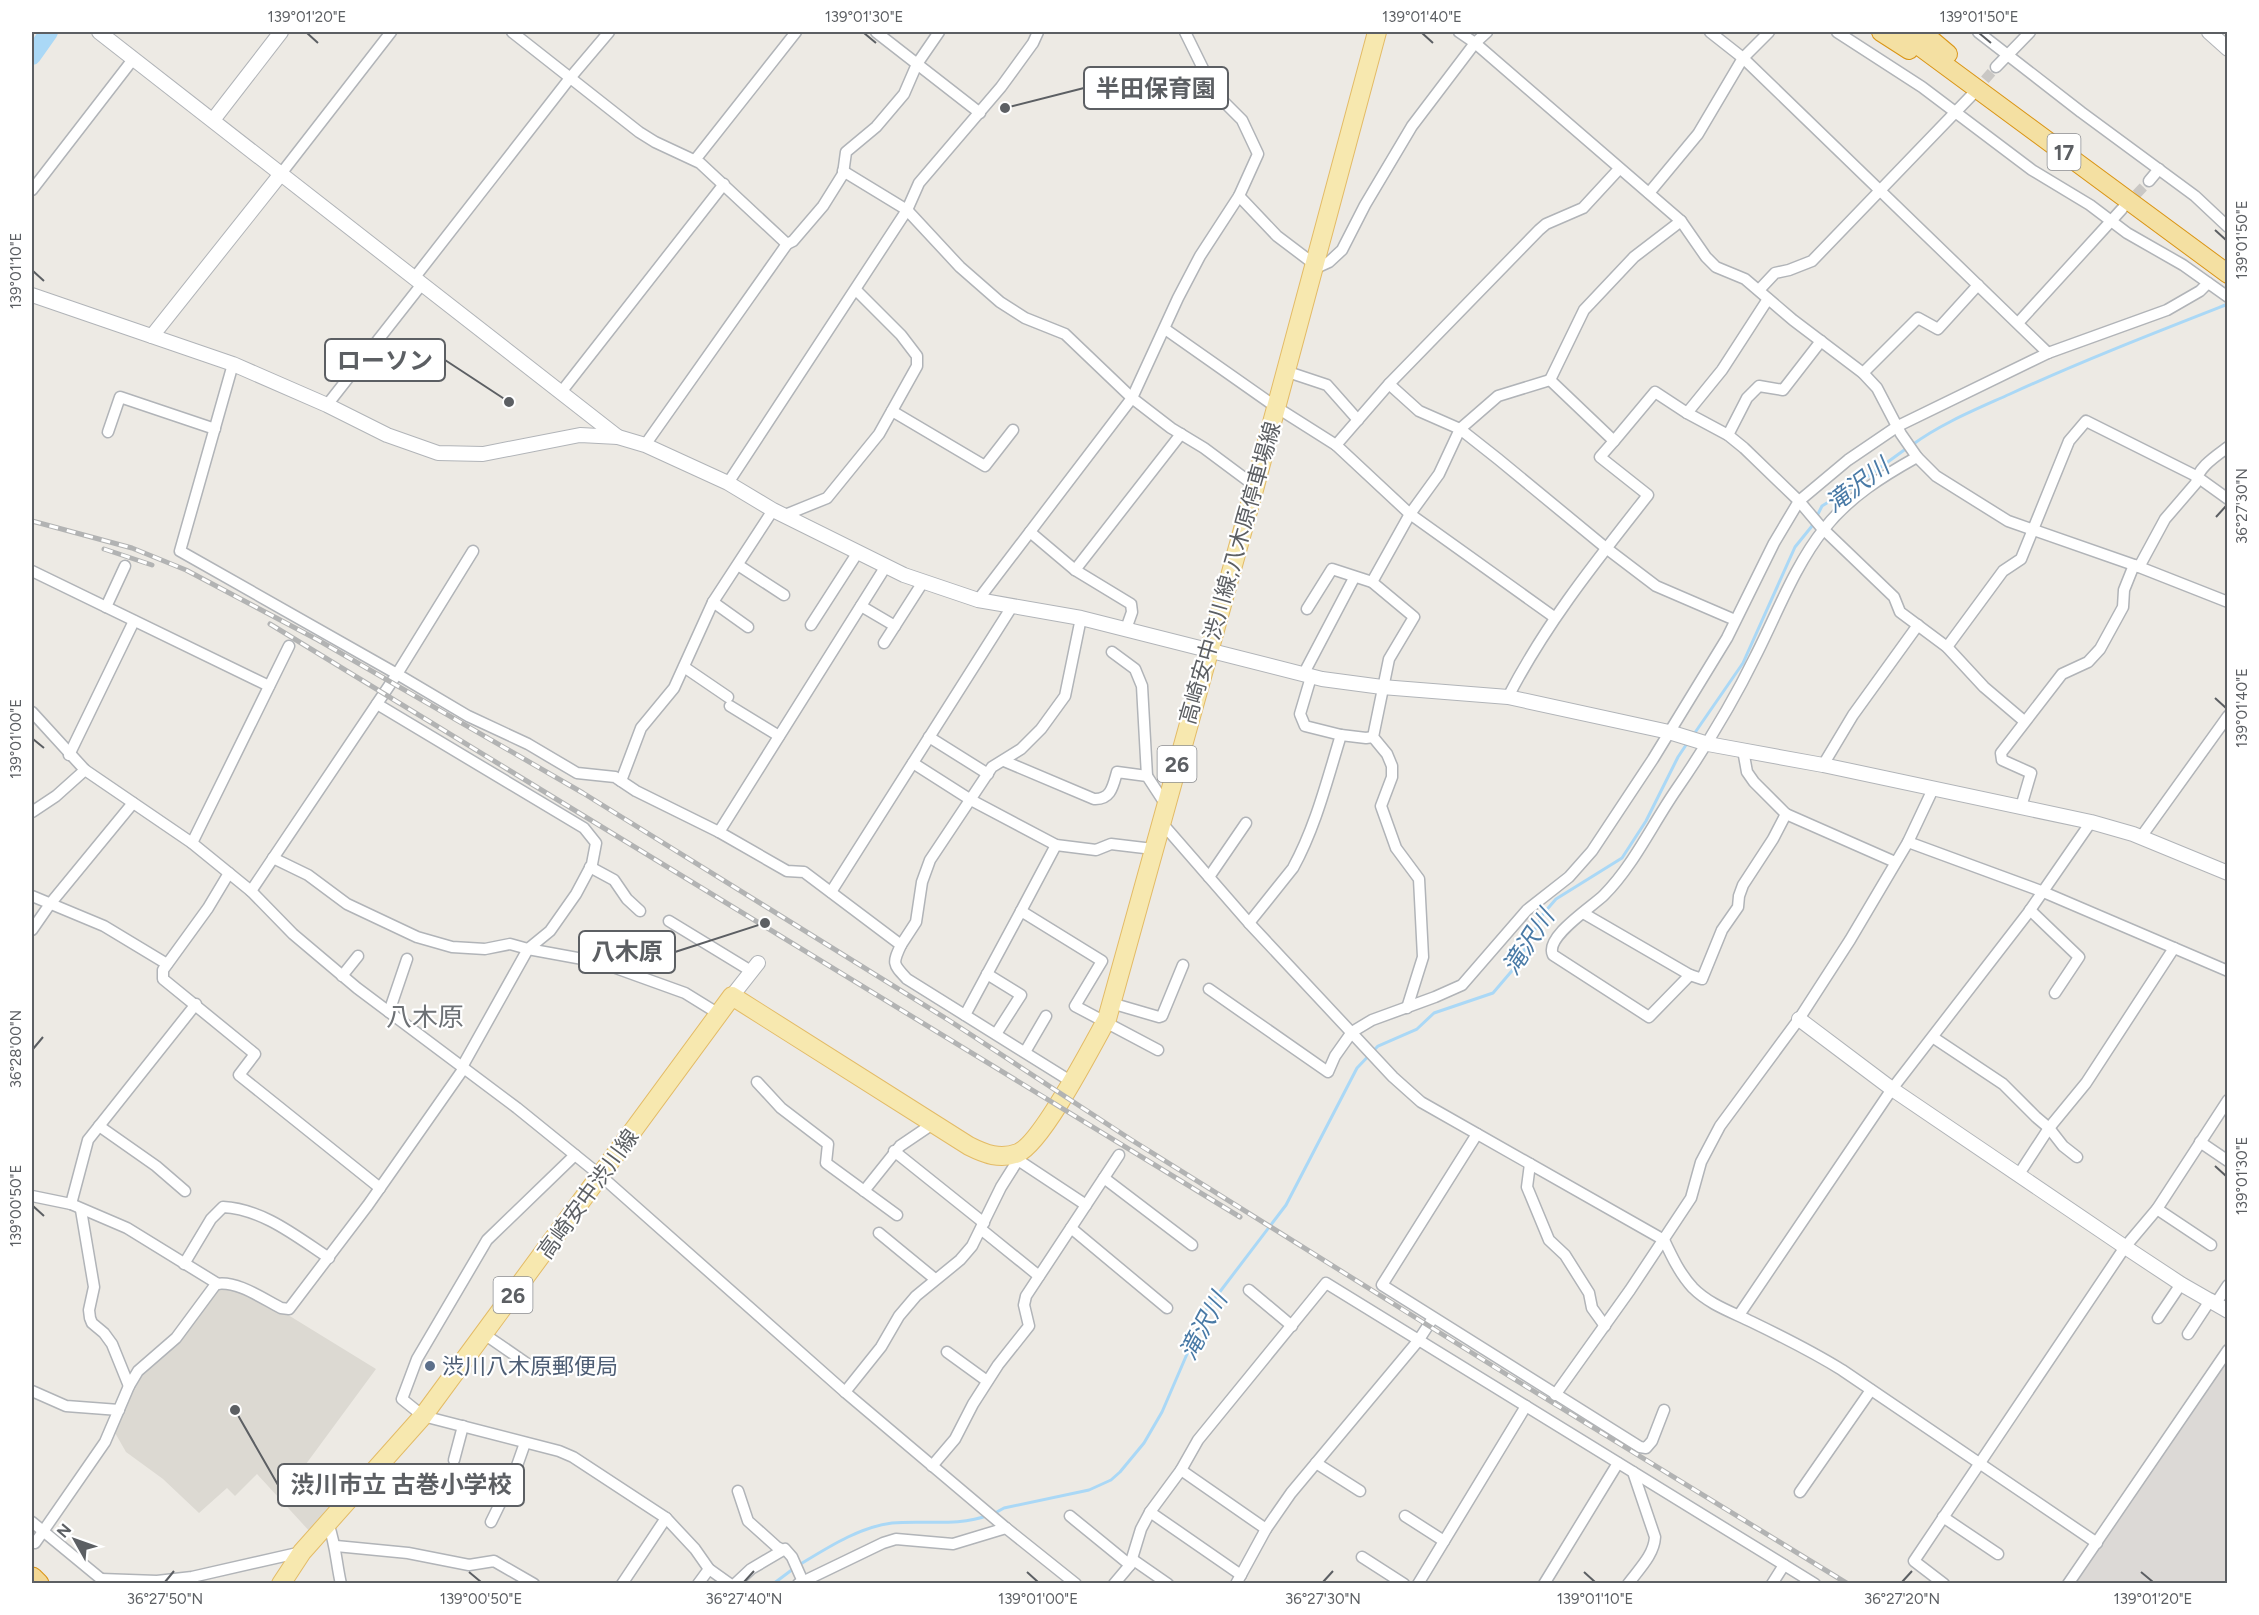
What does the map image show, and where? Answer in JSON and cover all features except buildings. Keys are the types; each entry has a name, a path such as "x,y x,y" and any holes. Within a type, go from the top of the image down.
{"highway":[{"name":"17","path":"1881,32 1913,53 1946,66"},
{"name":"17","path":"1900,32 2009,111"},
{"name":"17","path":"1922,32 2009,111 2217,282"},
{"path":"32,1578 38,1584"}],"main road":[{"name":"高崎安中渋川線;八木原停車場線","path":"1017,1157 1034,1142 1072,1082 1106,1021 1255,486 1377,32"},
{"name":"高崎安中渋川線","path":"281,1584 302,1552 423,1416 732,996"},
{"path":"732,996 969,1146 988,1155 1017,1157"}],"street":[{"path":"99,32 280,175 562,391 618,437"},
{"path":"213,120 281,32"},
{"path":"153,336 391,32"},
{"path":"512,32 639,132 695,160 724,184 787,244"},
{"path":"327,405 570,78 609,32"},
{"path":"695,160 795,32"},
{"path":"876,32 980,113"},
{"path":"645,445 787,244 793,241 823,206 843,171 846,152 876,127 904,94 917,63 939,32"},
{"path":"728,483 856,291 907,210 919,183 980,113 1033,43 1038,32"},
{"path":"978,600 1132,398 1200,256 1239,196 1258,154 1242,120 1215,93 1185,32"},
{"path":"1459,32 1475,43 1680,221 1716,267 1745,279 1863,373 1877,388 1916,454 1936,476 2008,521 2136,566 2228,602"},
{"path":"1239,196 1277,236 1318,267 1329,262 1342,250 1365,205 1412,126 1475,43 1487,32"},
{"path":"1710,32 1743,58 2048,353"},
{"path":"1649,193 1698,134 1743,58 1768,32"},
{"path":"1837,32 1922,87 2032,170 2090,205 2111,222 2142,242 2217,282 2228,297"},
{"path":"1978,32 2195,196 2228,227"},
{"path":"1996,68 2030,32"},
{"path":"2209,32 2228,49"},
{"path":"32,190 134,58"},
{"path":"1760,290 1775,273 1812,261 1971,96"},
{"path":"1336,445 1389,384 1539,230 1546,224 1583,208 1619,169"},
{"path":"2149,181 2159,169"},
{"path":"843,171 907,210 960,267 1000,302 1025,318 1065,334 1132,398 1255,486"},
{"path":"562,391 724,184"},
{"path":"2018,323 2122,209"},
{"path":"1372,582 1410,514 1439,474 1460,429 1498,396 1550,380 1584,310 1634,257 1680,221"},
{"path":"1209,989 1328,1072 1335,1056 1352,1032 1372,1020 1462,985 1527,910 1569,877 1592,851 1728,638 1735,620 1798,501 1848,460 1900,430 2048,353 2167,310 2217,282"},
{"path":"1863,373 1918,318 1938,329 1978,285"},
{"path":"621,781 641,728 674,688 713,603 738,565 779,513 827,498 879,434 917,366 917,356 901,336 856,291"},
{"path":"32,295 233,364 327,405 387,435 438,453 483,454 580,435 618,437 645,445 728,483 779,513 886,566 923,582 978,600 1081,618 1307,676 1382,687 1508,697 1669,732 1708,744 1823,765 2091,822 2141,837 2228,873"},
{"path":"1687,412 1722,369 1768,299"},
{"path":"1165,329 1276,407 1336,445 1410,514 1554,617"},
{"path":"1728,435 1746,398 1759,386 1783,390 1821,341"},
{"path":"233,364 180,551 468,716 528,744 577,772 615,777 636,791 718,832 787,871 804,872 902,945"},
{"path":"1285,372 1327,385 1358,420"},
{"path":"1550,380 1614,441"},
{"path":"1389,384 1419,411 1460,429 1656,586 1735,620"},
{"path":"1508,697 1526,662 1554,617 1648,495 1600,457 1655,392 1728,435 1894,597 1900,612 1947,647 1984,687 2024,721"},
{"path":"108,432 120,397 215,429"},
{"path":"892,411 985,466 1013,430"},
{"path":"1947,647 2003,571 2021,559 2069,441 2086,421 2196,476 2228,498"},
{"path":"1075,570 1181,434"},
{"path":"2021,807 2031,773 2002,760 2001,753 2062,674 2088,662 2100,649 2123,607 2124,590 2136,566 2165,519 2196,483 2196,476 2212,458 2228,447"},
{"path":"1690,975 1649,1017 1553,954 1552,944 1558,935 1604,896 1624,872 1708,744 1754,661 1822,528 1858,495 1916,454"},
{"path":"1030,532 1075,570 1131,604 1132,612 1126,629"},
{"path":"251,891 397,674 473,551"},
{"path":"811,625 858,552"},
{"path":"738,565 784,595"},
{"path":"106,607 125,566"},
{"path":"718,832 886,566"},
{"path":"1307,609 1332,569 1372,582 1414,617 1389,659 1373,737 1387,754 1392,766 1392,777 1381,806 1396,848 1419,879 1424,957 1407,1008"},
{"path":"32,571 269,686"},
{"path":"1354,578 1307,676 1300,714 1305,726 1341,735 1373,737"},
{"path":"884,643 923,582"},
{"path":"713,603 748,627"},
{"path":"831,892 1013,605"},
{"path":"861,606 895,626"},
{"path":"1072,1082 907,980 895,966 894,960 916,922 922,882 930,860 992,767 1021,749 1041,729 1065,696 1072,673 1081,618"},
{"path":"69,755 134,621"},
{"path":"1823,765 1853,715 1918,625"},
{"path":"192,843 289,646"},
{"path":"1112,652 1135,669 1142,686 1147,776 1160,800 1163,814 1209,877 1249,923 1409,1093 1421,1102 1664,1240 1682,1275 1694,1289 1718,1308 1739,1315 1811,1351 2097,1543"},
{"path":"684,667 729,702 779,736"},
{"path":"35,1543 105,1442 129,1386 138,1371 176,1338 207,1295 218,1284 233,1285 281,1308 289,1309 380,1188 463,1068 528,949 550,931 576,894 590,867 596,843 584,828 377,704"},
{"path":"32,712 85,770 192,843 251,891 292,934 342,976 601,1176 845,1392 1076,1584"},
{"path":"2141,837 2228,716"},
{"path":"1249,923 1299,859 1317,816 1341,735"},
{"path":"929,737 988,774"},
{"path":"1743,750 1747,772 1786,814 1895,862"},
{"path":"1004,761 1094,799 1102,800 1110,794 1118,772 1147,776"},
{"path":"913,763 971,800 1056,845 1096,850 1111,844 1153,849"},
{"path":"32,812 57,796 85,770"},
{"path":"1555,1395 1605,1326 1691,1198 1701,1162 1720,1126 1799,1019 1850,940 1908,842 1933,789"},
{"path":"32,930 50,904 133,803"},
{"path":"1583,913 1690,975 1702,979 1722,930 1738,907 1743,885 1773,839 1786,814"},
{"path":"1739,1315 1892,1089 1934,1038 2030,910 2091,822"},
{"path":"1209,877 1246,823"},
{"path":"1908,842 2041,891 2228,971"},
{"path":"965,1015 1056,845"},
{"path":"273,858 308,874 347,904 417,937 452,947 485,949 510,944 599,962 685,993 719,1014"},
{"path":"590,867 614,880 627,899 640,911"},
{"path":"229,873 207,909 163,970 164,979 255,1054 239,1075 380,1188"},
{"path":"32,896 104,926 167,964"},
{"path":"2030,910 2079,957 2055,993"},
{"path":"1021,911 1102,961 1075,1006 1158,1050"},
{"path":"669,921 754,967 732,996"},
{"path":"2019,1174 2049,1128 2085,1083 2174,948"},
{"path":"342,976 358,956"},
{"path":"389,1012 407,959"},
{"path":"1111,1003 1162,1016 1183,965"},
{"path":"987,974 1021,995 996,1034"},
{"path":"129,1386 112,1344 90,1318 89,1310 94,1287 76,1207 88,1140 196,1004"},
{"path":"1025,1052 1046,1016"},
{"path":"1799,1019 1892,1089 2181,1284 2218,1304"},
{"path":"1934,1038 2003,1084 2049,1128 2063,1146 2077,1157"},
{"path":"757,1082 782,1108 828,1144 826,1163 897,1215"},
{"path":"1944,1584 1914,1561 2125,1247 2157,1209 2228,1100"},
{"path":"864,1191 894,1151 934,1123"},
{"path":"99,1126 156,1166 185,1191"},
{"path":"1477,1134 1382,1285 1640,1448 1646,1448 1652,1441 1664,1410"},
{"path":"2200,1142 2228,1161"},
{"path":"894,1151 1039,1276"},
{"path":"574,1155 487,1240 417,1359 402,1399 423,1416 573,1456 666,1518 695,1549 709,1569 730,1584"},
{"path":"932,1466 955,1439 987,1381 1029,1326 1024,1300 1119,1155"},
{"path":"845,1392 881,1347 899,1316 916,1296 960,1260 972,1246 1017,1157 1086,1205"},
{"path":"1530,1164 1527,1187 1549,1240 1565,1255 1589,1293 1592,1308 1605,1326"},
{"path":"1104,1178 1192,1245"},
{"path":"32,1196 76,1207 127,1228 218,1284"},
{"path":"184,1264 211,1219 223,1207 236,1208 267,1218 329,1258"},
{"path":"2157,1209 2211,1245"},
{"path":"1071,1228 1167,1308"},
{"path":"879,1233 935,1279"},
{"path":"1114,1584 1131,1562 1141,1529 1150,1512 1182,1470 1198,1440 1326,1283 1815,1584"},
{"path":"2158,1318 2181,1284"},
{"path":"2188,1334 2218,1304 2228,1285"},
{"path":"1249,1290 1292,1326"},
{"path":"1150,1512 1238,1579 1266,1529 1291,1493 1418,1341 1433,1318"},
{"path":"484,1334 532,1367"},
{"path":"2068,1584 2228,1350"},
{"path":"947,1352 987,1381"},
{"path":"1800,1492 1871,1390"},
{"path":"32,1391 66,1406 119,1410"},
{"path":"1418,1584 1526,1406"},
{"path":"454,1460 463,1426"},
{"path":"491,1522 513,1477 525,1443"},
{"path":"1316,1463 1360,1491"},
{"path":"1544,1584 1618,1463"},
{"path":"1182,1470 1266,1529"},
{"path":"1628,1584 1651,1552 1655,1537 1632,1472"},
{"path":"738,1491 748,1521 792,1557 802,1581 896,1539 953,1544 1006,1528"},
{"path":"1070,1516 1131,1562 1168,1584"},
{"path":"1405,1516 1444,1541"},
{"path":"1943,1517 1998,1554"},
{"path":"622,1584 629,1570 666,1518"},
{"path":"32,1522 104,1581 157,1581 192,1577 302,1552"},
{"path":"328,1523 336,1546 335,1560 342,1584"},
{"path":"336,1546 408,1553 469,1565 494,1561 534,1584"},
{"path":"735,1584 751,1569 783,1550"},
{"path":"1362,1557 1404,1584"},
{"path":"1772,1584 1784,1565"},
{"path":"698,1584 709,1569"}],"shaded area":[{"path":"232,1287 280,1310 376,1369 306,1464 343,1498 312,1534 257,1474 235,1496 227,1488 199,1513 163,1479 126,1452 114,1431 141,1372 218,1288"},
{"path":"2227,1362 2227,1583 2076,1583"}],"waterway":[{"path":"32,56 49,32"},
{"name":"滝沢川","path":"1912,445 1960,417 2037,382 2228,304"},
{"name":"滝沢川","path":"1694,734 1743,663 1795,547 1812,526 1822,506 1856,485 1907,448"},
{"name":"滝沢川","path":"995,1513 1004,1508 1089,1490 1111,1480 1120,1472 1144,1443 1162,1412 1206,1310 1286,1205 1357,1068 1378,1046 1417,1029 1434,1013 1493,993 1516,966 1543,914 1556,899 1622,858 1646,821 1688,742"},
{"name":"滝沢川","path":"799,1565 844,1539 880,1525 904,1522 965,1521 989,1515"},
{"name":"滝沢川","path":"773,1584 793,1569"}],"tunnel":[{"path":"1975,91 1996,67"},
{"path":"2126,205 2149,181"}],"railway":[{"path":"32,521 132,548 186,570 318,640 583,793 950,1021 1130,1139 1501,1371 1848,1584"},
{"path":"104,549 152,565"},
{"path":"270,624 1240,1217"}],"place":[{"name":"半田保育園","path":"1005,108"},
{"name":"ローソン","path":"509,402"},
{"name":"八木原","path":"765,923"},
{"name":"渋川八木原郵便局","path":"430,1366"},
{"name":"渋川市立 古巻小学校","path":"235,1410"}],"district":[{"name":"八木原","path":"425,1017"}]}
